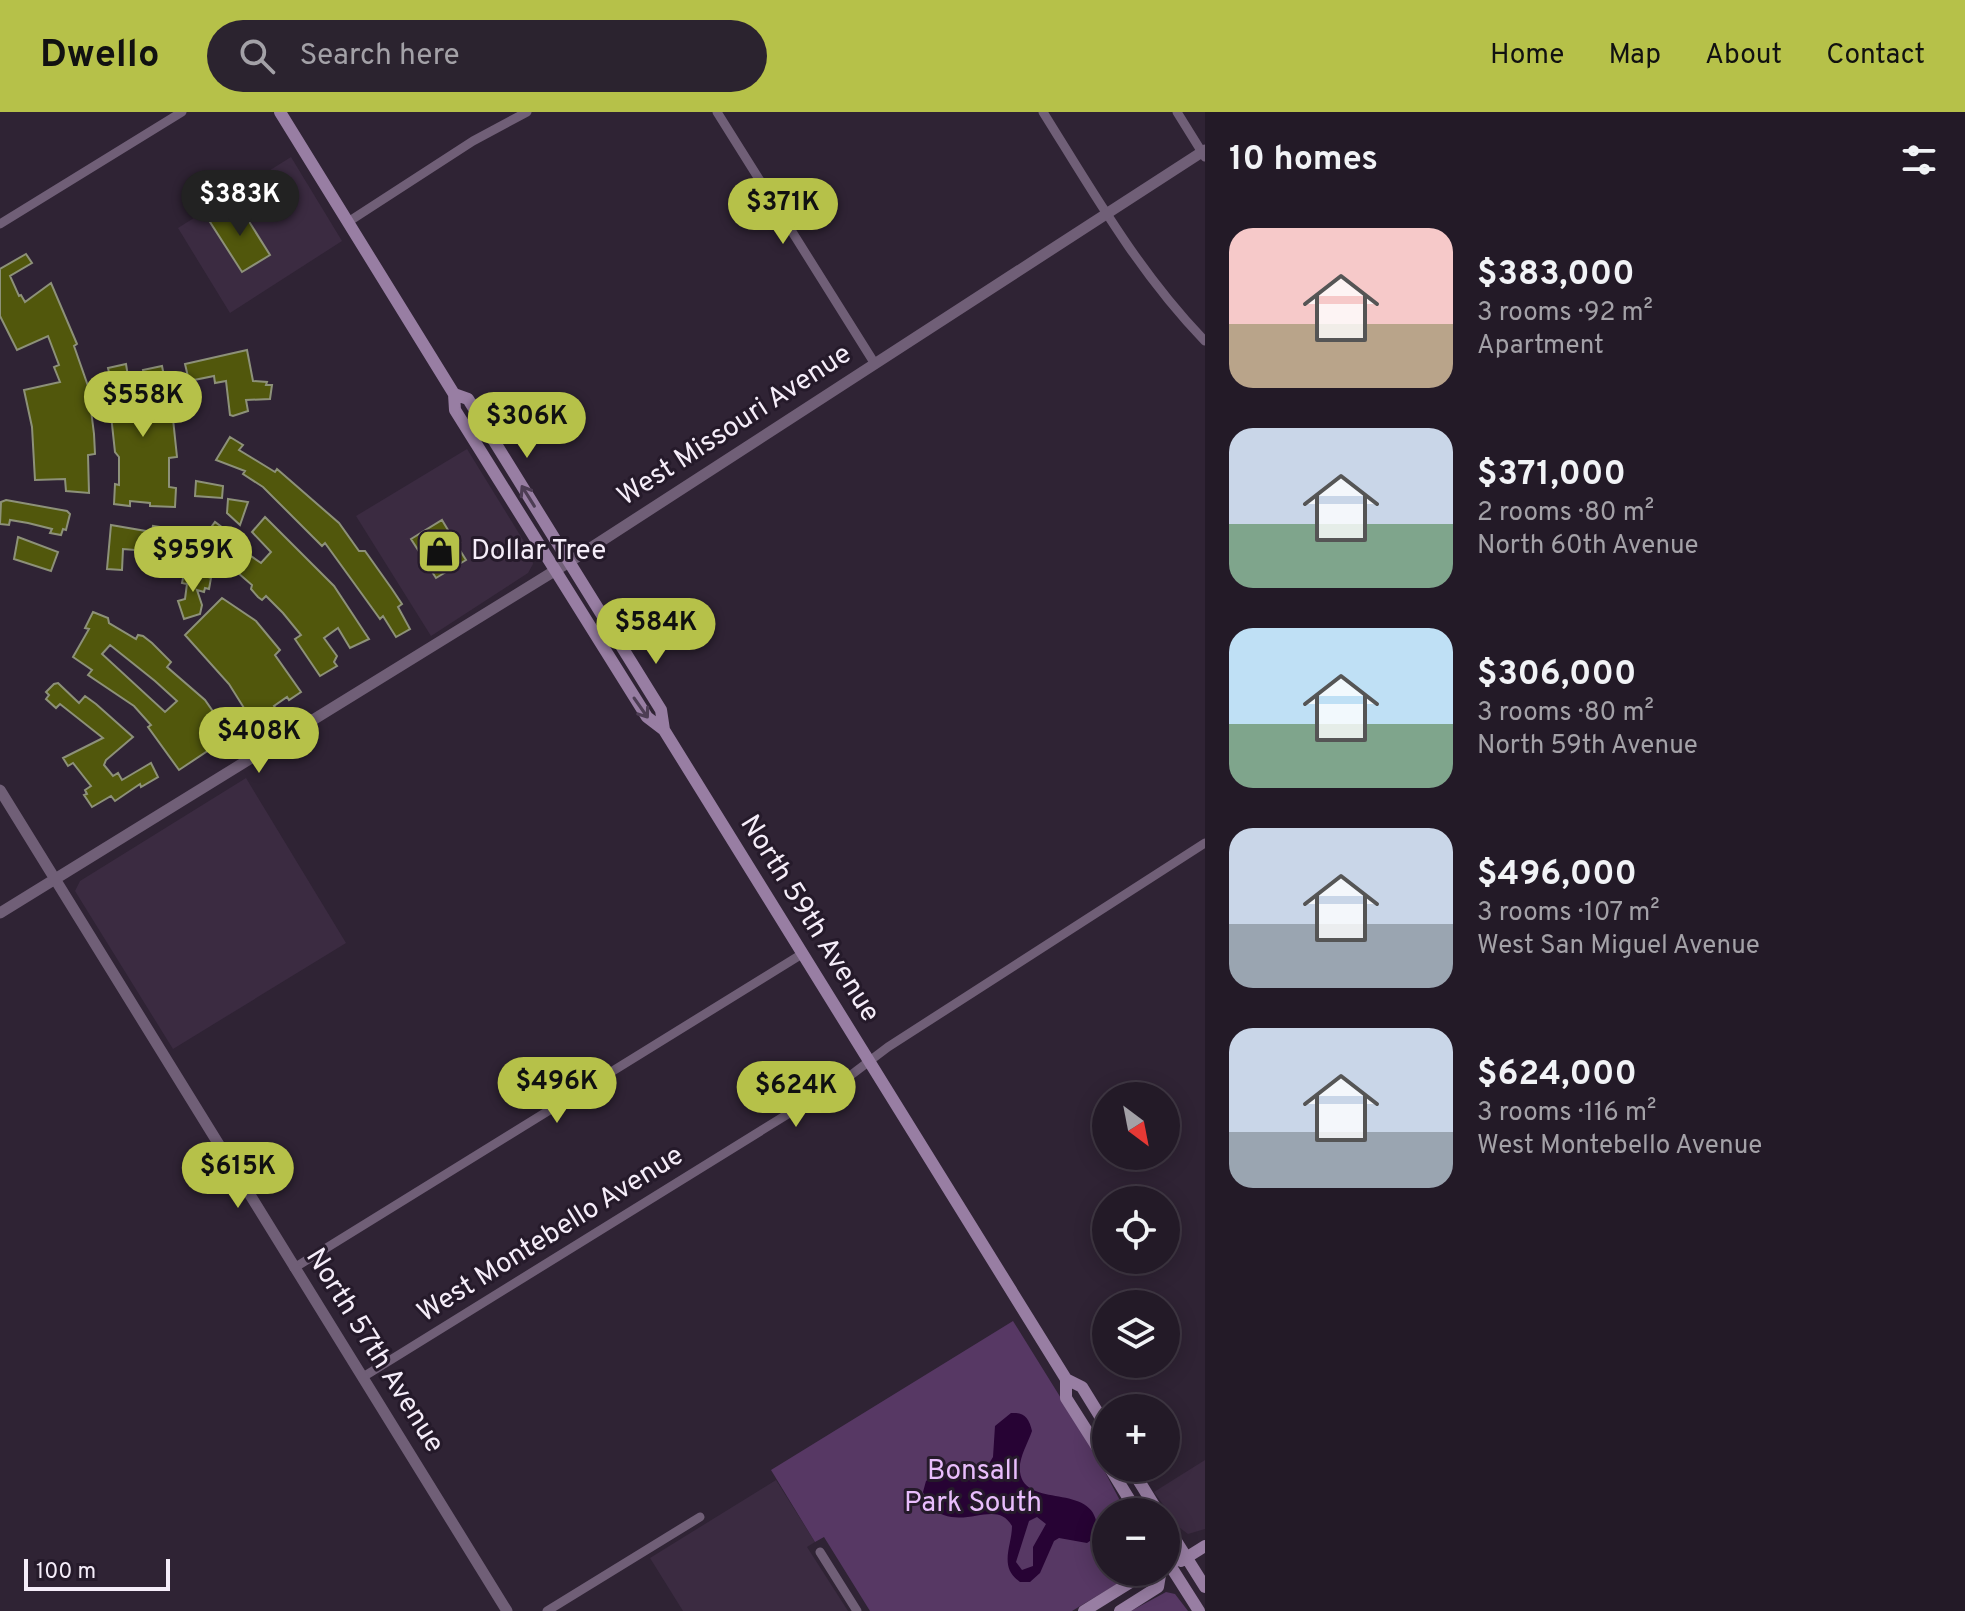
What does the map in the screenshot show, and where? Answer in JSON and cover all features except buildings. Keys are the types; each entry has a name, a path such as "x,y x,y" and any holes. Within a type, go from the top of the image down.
{"main road":[{"name":"North 59th Avenue","path":"280,112 454,394 455,410 555,571 647,717 664,730 1066,1379 1082,1387 1092,1403"},
{"name":"North 59th Avenue","path":"454,394 468,399 661,710 664,730"},
{"name":"North 59th Avenue","path":"1066,1379 1066,1398 1092,1439"},
{"path":"1180,1561 1205,1546"},
{"path":"1180,1548 1205,1587"},
{"path":"1084,1611 1131,1586"},
{"path":"1120,1611 1158,1586"},
{"path":"1176,1586 1199,1611"}],"street":[{"path":"0,224 182,112"},
{"path":"348,222 473,141 527,112"},
{"path":"717,112 875,364"},
{"path":"1043,112 1107,214 1171,306 1205,341"},
{"path":"1177,112 1204,153"},
{"name":"West Missouri Avenue","path":"0,913 555,571 1204,153"},
{"name":"North 57th Avenue","path":"0,790 507,1611"},
{"name":"West Montebello Avenue","path":"363,1377 870,1062 888,1047 1205,843"},
{"path":"294,1268 802,954"},
{"path":"547,1611 700,1517"},
{"path":"820,1552 857,1611"}],"shaded area":[{"path":"291,157 342,241 230,313 178,228"},
{"path":"467,449 531,553 533,564 528,573 431,636 356,516"},
{"path":"246,778 346,943 173,1049 75,891 80,881"},
{"path":"1011,1413 1025,1417 1032,1431 1020,1467 1025,1484 1035,1491 1077,1501 1092,1512 1092,1540 1087,1543 1059,1538 1054,1541 1040,1573 1030,1582 1020,1582 1009,1570 1012,1526 1005,1518 996,1514 953,1517 941,1514 928,1506 923,1492 926,1481 935,1474 968,1480 982,1475 993,1457 995,1426","holes":["1037,1517 1046,1524 1033,1547 1033,1566 1022,1570 1016,1562 1029,1521"]},
{"path":"1205,1460 1205,1529 1188,1534 1180,1528 1180,1498 1158,1498 1154,1492 1170,1482 1180,1482 1180,1476"},
{"path":"776,1480 815,1542 807,1547 848,1611 683,1611 650,1558"}],"green space":[{"name":"Bonsall Park South","path":"1013,1321 1092,1448 1092,1482 1110,1482 1119,1498 1092,1498 1092,1586 1114,1586 1072,1611 870,1611 824,1537 815,1542 771,1470"},
{"path":"1166,1592 1175,1594 1188,1611 1131,1611"}],"place":[{"name":"Dollar Tree","path":"440,552"}]}
